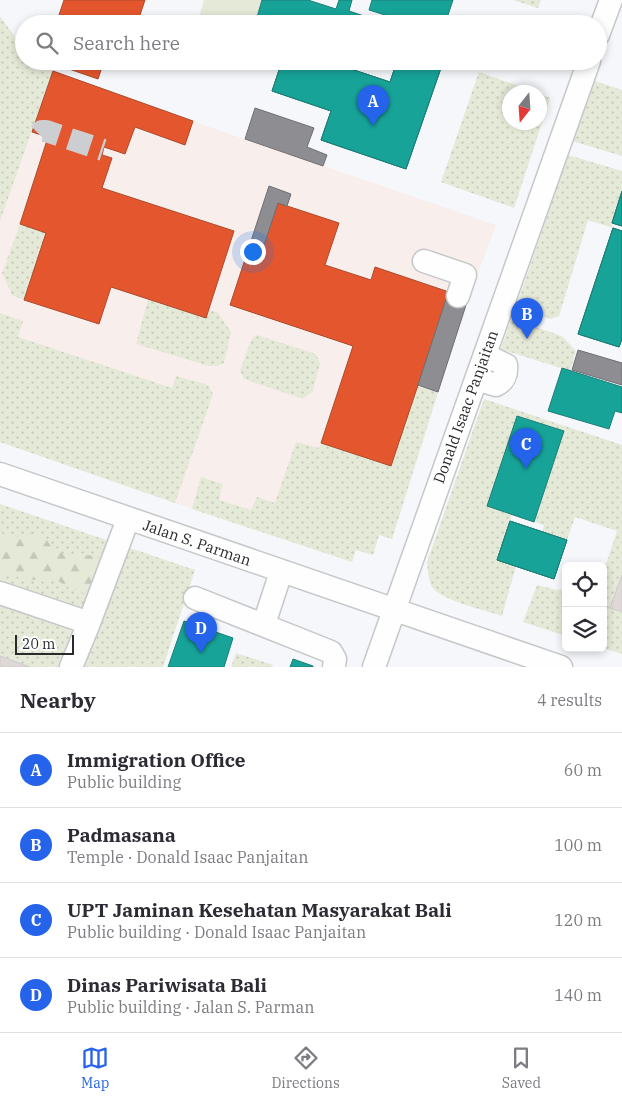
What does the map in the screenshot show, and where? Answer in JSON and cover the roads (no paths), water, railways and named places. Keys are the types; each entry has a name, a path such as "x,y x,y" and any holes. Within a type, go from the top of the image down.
{"street":[{"path":"605,15 611,0"},
{"name":"Donald Isaac Panjaitan","path":"374,667 586,70"},
{"path":"424,261 465,275 458,296"},
{"name":"Jalan S. Parman","path":"0,474 561,667"},
{"path":"71,667 128,519"},
{"path":"264,624 281,572"},
{"path":"0,594 89,623"},
{"path":"195,598 332,652 335,659 334,667"}],"tunnel":[{"path":"39,134 42,131 46,131 103,150"}],"place":[{"name":"Immigration Office","path":"373,126"},
{"name":"Padmasana","path":"527,339"},
{"name":"UPT Jaminan Kesehatan Masyarakat Bali","path":"526,469"},
{"name":"Dinas Pariwisata Bali","path":"201,653"}]}
